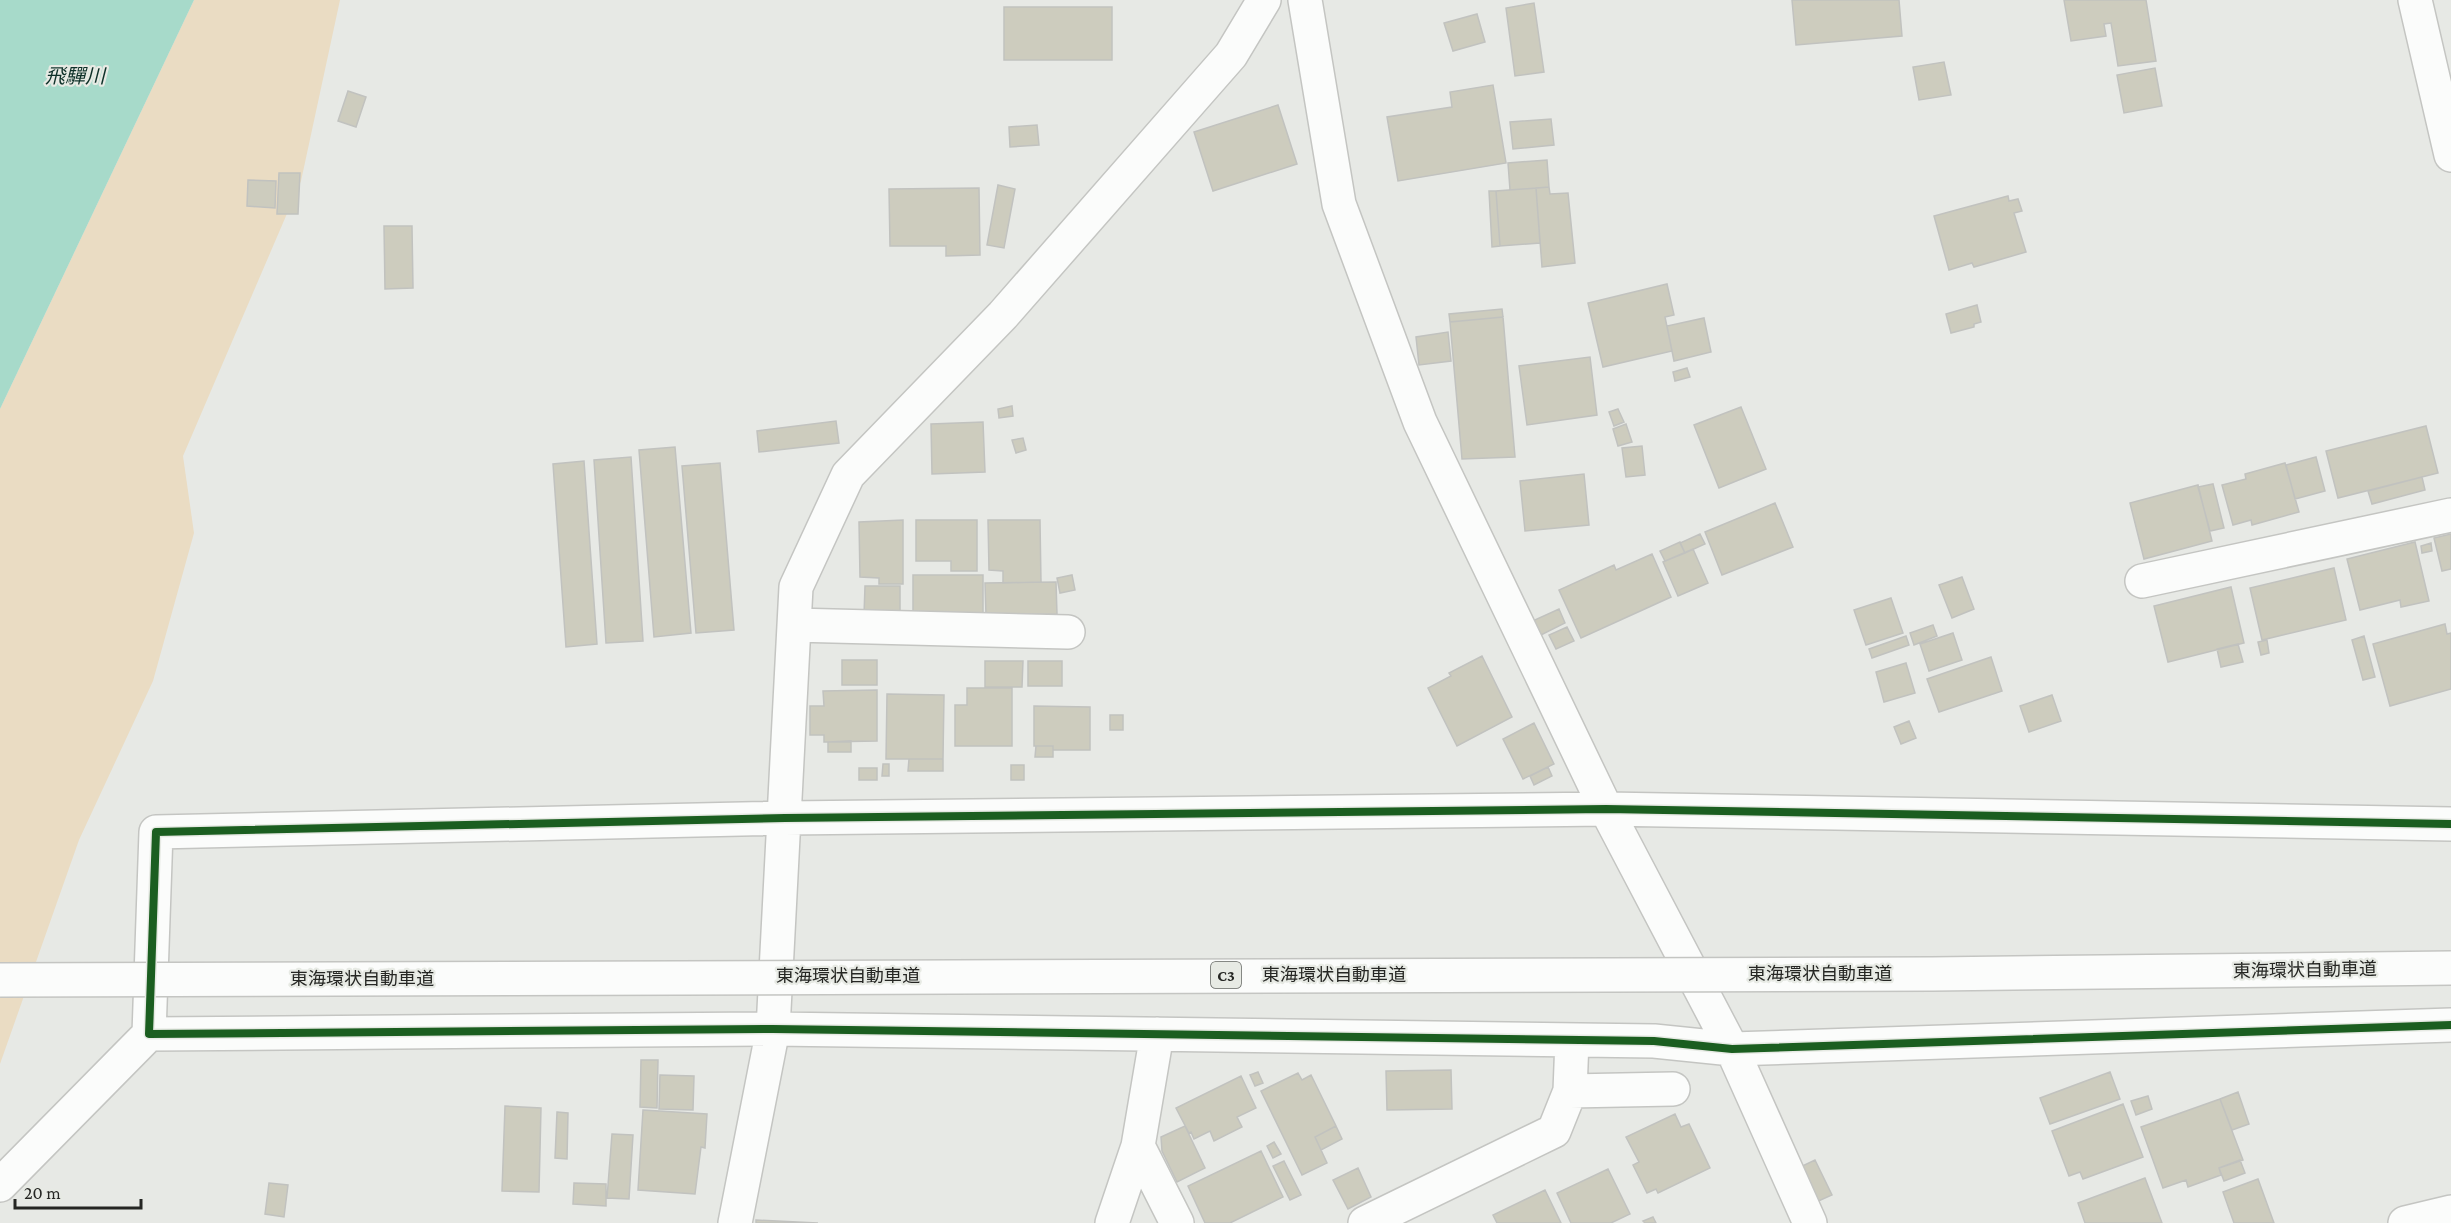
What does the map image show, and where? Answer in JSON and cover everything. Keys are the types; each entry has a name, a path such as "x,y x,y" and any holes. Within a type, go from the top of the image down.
{"main road":[{"path":"735,1223 773,1029 796,587 848,475 1003,315 1231,56 1264,0"},
{"path":"1305,0 1339,204 1420,422 1606,809 1732,1049 1810,1223"},
{"path":"2415,0 2451,155"},
{"path":"2142,581 2451,515"},
{"path":"794,625 1068,632"},
{"path":"0,1185 149,1034 156,832 785,818 1606,809 2451,824"},
{"name":"東海環状自動車道","path":"0,980 1932,974 2451,968"},
{"path":"149,1034 773,1029 1654,1041 1732,1049 2451,1025"},
{"path":"1112,1223 1138,1146 1157,1035"},
{"path":"1365,1223 1554,1131 1570,1091 1572,1040"},
{"path":"1570,1091 1673,1089"},
{"path":"1138,1146 1177,1223"},
{"path":"2405,1223 2451,1212"}],"shaded area":[{"path":"194,0 340,0 301,181 183,456 194,533 153,681 79,840 0,1064 0,409"}],"water":[{"name":"飛驒川","path":"0,0 194,0 0,409"}],"building":[{"path":"1792,0 1899,0 1902,36 1796,45"},
{"path":"2064,0 2146,0 2156,61 2118,66 2111,23 2104,24 2106,36 2071,41"},
{"path":"1534,3 1544,72 1515,76 1506,8"},
{"path":"1004,7 1112,7 1112,60 1004,60"},
{"path":"1477,14 1485,42 1453,51 1444,23"},
{"path":"1944,62 1951,95 1919,100 1913,67"},
{"path":"2155,68 2162,106 2124,113 2117,75"},
{"path":"1493,85 1506,163 1398,181 1387,117 1452,107 1450,92"},
{"path":"348,91 366,97 356,127 338,121"},
{"path":"1278,105 1297,164 1213,191 1194,132"},
{"path":"1551,119 1554,145 1513,149 1510,122"},
{"path":"1037,125 1039,145 1010,147 1009,127"},
{"path":"1547,160 1549,187 1510,190 1508,163"},
{"path":"279,173 300,173 298,214 277,214"},
{"path":"248,180 276,181 275,208 247,206"},
{"path":"998,185 1015,189 1004,248 987,245"},
{"path":"1549,187 1550,194 1568,193 1575,263 1542,267 1536,188"},
{"path":"979,188 980,255 946,256 946,246 890,246 889,189"},
{"path":"1536,188 1540,243 1500,246 1496,191"},
{"path":"1489,191 1496,191 1500,246 1492,247"},
{"path":"2008,196 2009,201 2018,199 2022,211 2014,213 2026,252 1974,267 1972,263 1949,270 1934,216"},
{"path":"384,226 412,226 413,288 385,289"},
{"path":"1667,284 1674,315 1665,317 1672,351 1603,367 1588,303"},
{"path":"1977,305 1981,322 1974,324 1974,327 1951,333 1946,314"},
{"path":"1502,309 1503,317 1450,322 1449,314"},
{"path":"1503,317 1515,457 1462,459 1450,322"},
{"path":"1704,318 1711,352 1674,361 1667,326"},
{"path":"1448,332 1451,361 1419,365 1416,337"},
{"path":"1590,357 1597,415 1527,425 1519,366"},
{"path":"1687,368 1690,377 1675,381 1673,372"},
{"path":"1012,406 1013,416 999,418 998,409"},
{"path":"1741,407 1766,469 1719,488 1694,425"},
{"path":"1618,409 1624,422 1614,426 1609,412"},
{"path":"836,421 839,443 759,452 757,431"},
{"path":"983,422 985,472 932,474 931,424"},
{"path":"1626,424 1632,442 1618,446 1613,429"},
{"path":"2426,426 2438,473 2338,498 2326,451"},
{"path":"1023,438 1026,450 1016,453 1012,440"},
{"path":"1642,446 1645,475 1626,477 1622,448"},
{"path":"675,447 691,633 654,637 639,450"},
{"path":"631,457 643,641 606,643 594,460"},
{"path":"2316,457 2325,491 2295,499 2286,465"},
{"path":"584,461 597,644 566,647 553,464"},
{"path":"720,463 734,630 696,633 682,466"},
{"path":"2285,463 2299,512 2252,525 2251,520 2233,525 2222,485 2246,479 2245,474"},
{"path":"1584,474 1589,525 1525,531 1520,481"},
{"path":"2422,477 2425,490 2372,504 2368,491"},
{"path":"2213,484 2224,528 2210,531 2198,487"},
{"path":"2198,485 2212,541 2144,559 2130,503"},
{"path":"1775,503 1793,547 1722,575 1705,532"},
{"path":"903,520 903,584 879,584 879,578 860,577 859,522"},
{"path":"916,520 977,520 977,571 951,571 951,561 916,561"},
{"path":"988,520 1040,520 1041,582 1003,583 1003,571 989,570"},
{"path":"1700,534 1705,544 1685,553 1680,543"},
{"path":"2451,534 2451,569 2442,571 2434,538"},
{"path":"1680,542 1685,553 1665,561 1660,551"},
{"path":"2415,542 2429,601 2401,607 2400,600 2360,610 2347,559"},
{"path":"2431,543 2432,551 2422,553 2421,546"},
{"path":"1693,549 1708,583 1678,596 1663,562"},
{"path":"1652,554 1671,597 1581,638 1559,590 1614,565 1616,570"},
{"path":"2334,568 2346,620 2262,640 2250,588"},
{"path":"913,575 983,575 983,614 913,615"},
{"path":"1072,575 1075,590 1060,593 1057,578"},
{"path":"1962,577 1974,609 1952,618 1939,585"},
{"path":"1056,582 1057,614 986,615 985,583"},
{"path":"865,586 900,586 900,615 864,615"},
{"path":"2231,587 2244,643 2168,662 2154,606"},
{"path":"1891,598 1903,633 1866,645 1854,610"},
{"path":"1559,609 1565,623 1535,638 1528,623"},
{"path":"2445,624 2447,634 2451,633 2451,689 2390,706 2373,644"},
{"path":"1933,625 1937,636 1914,645 1910,633"},
{"path":"1567,627 1574,641 1556,649 1549,635"},
{"path":"1953,633 1962,660 1929,671 1920,644"},
{"path":"1906,636 1909,645 1872,658 1869,649"},
{"path":"2364,636 2375,677 2363,680 2352,640"},
{"path":"2267,640 2269,653 2261,655 2258,642"},
{"path":"2238,644 2243,662 2221,667 2217,649"},
{"path":"1482,656 1512,717 1457,746 1428,688 1451,676 1449,673"},
{"path":"1991,657 2002,691 1939,712 1927,679"},
{"path":"842,660 877,660 877,685 842,685"},
{"path":"985,661 1023,661 1022,687 985,687"},
{"path":"1028,661 1062,661 1062,686 1028,686"},
{"path":"1906,663 1915,693 1884,702 1876,672"},
{"path":"967,688 1012,688 1012,746 955,746 955,705 967,705"},
{"path":"877,690 877,741 824,742 824,735 810,735 810,706 824,706 823,691"},
{"path":"887,694 944,695 943,759 886,759"},
{"path":"2052,695 2061,721 2029,732 2020,706"},
{"path":"1034,706 1090,707 1090,750 1053,750 1053,746 1034,746"},
{"path":"1110,715 1123,715 1123,730 1110,730"},
{"path":"1909,721 1916,738 1901,744 1894,727"},
{"path":"1534,723 1554,764 1523,779 1503,739"},
{"path":"851,741 851,752 828,752 828,742"},
{"path":"1036,746 1053,746 1053,757 1035,757"},
{"path":"909,759 943,759 943,771 908,771"},
{"path":"883,764 889,764 889,776 882,776"},
{"path":"1011,765 1024,765 1024,780 1011,780"},
{"path":"1548,767 1552,776 1534,785 1530,776"},
{"path":"859,768 877,768 877,780 859,780"},
{"path":"641,1060 658,1060 657,1108 640,1107"},
{"path":"1451,1070 1452,1109 1387,1110 1386,1071"},
{"path":"1258,1072 1263,1083 1255,1086 1250,1075"},
{"path":"2110,1072 2120,1099 2050,1124 2040,1098"},
{"path":"1298,1073 1302,1080 1311,1075 1336,1126 1315,1137 1327,1163 1302,1175 1261,1091"},
{"path":"660,1075 694,1076 693,1110 659,1109"},
{"path":"1241,1076 1256,1108 1237,1117 1242,1127 1214,1141 1210,1131 1194,1139 1176,1108"},
{"path":"2238,1092 2249,1124 2232,1130 2220,1099"},
{"path":"2148,1096 2152,1109 2136,1115 2131,1101"},
{"path":"2220,1099 2243,1160 2219,1168 2221,1175 2188,1187 2186,1180 2163,1188 2141,1127"},
{"path":"2123,1104 2143,1157 2083,1179 2080,1172 2069,1176 2052,1131"},
{"path":"505,1106 541,1108 539,1192 502,1191"},
{"path":"643,1110 707,1114 705,1148 701,1147 695,1194 638,1190"},
{"path":"557,1112 568,1113 567,1159 555,1158"},
{"path":"1675,1114 1681,1127 1689,1124 1710,1168 1658,1193 1656,1189 1647,1193 1633,1165 1639,1162 1626,1137"},
{"path":"1185,1126 1205,1168 1177,1182 1162,1151 1161,1137"},
{"path":"1336,1126 1342,1139 1321,1150 1315,1137"},
{"path":"612,1134 633,1135 629,1199 607,1198"},
{"path":"1274,1142 1281,1154 1273,1158 1267,1146"},
{"path":"1261,1151 1283,1197 1230,1223 1205,1223 1188,1186"},
{"path":"1815,1160 1832,1195 1814,1203 1798,1168"},
{"path":"2240,1160 2245,1173 2224,1181 2219,1168"},
{"path":"1284,1161 1301,1195 1290,1200 1273,1166"},
{"path":"1358,1168 1371,1197 1348,1209 1333,1180"},
{"path":"1608,1169 1630,1214 1611,1223 1571,1223 1557,1193"},
{"path":"2145,1178 2162,1223 2085,1223 2078,1203"},
{"path":"2258,1179 2274,1223 2234,1223 2223,1192"},
{"path":"269,1183 288,1185 284,1217 265,1214"},
{"path":"574,1183 606,1184 606,1206 573,1204"},
{"path":"1545,1190 1561,1223 1497,1223 1493,1215"},
{"path":"1653,1217 1656,1223 1643,1221"},
{"path":"756,1220 818,1223 756,1223"}],"cycle path":[{"path":"2451,824 1606,809 785,818 156,832 149,1034 773,1029 1654,1041 1732,1049 2451,1025"}]}
